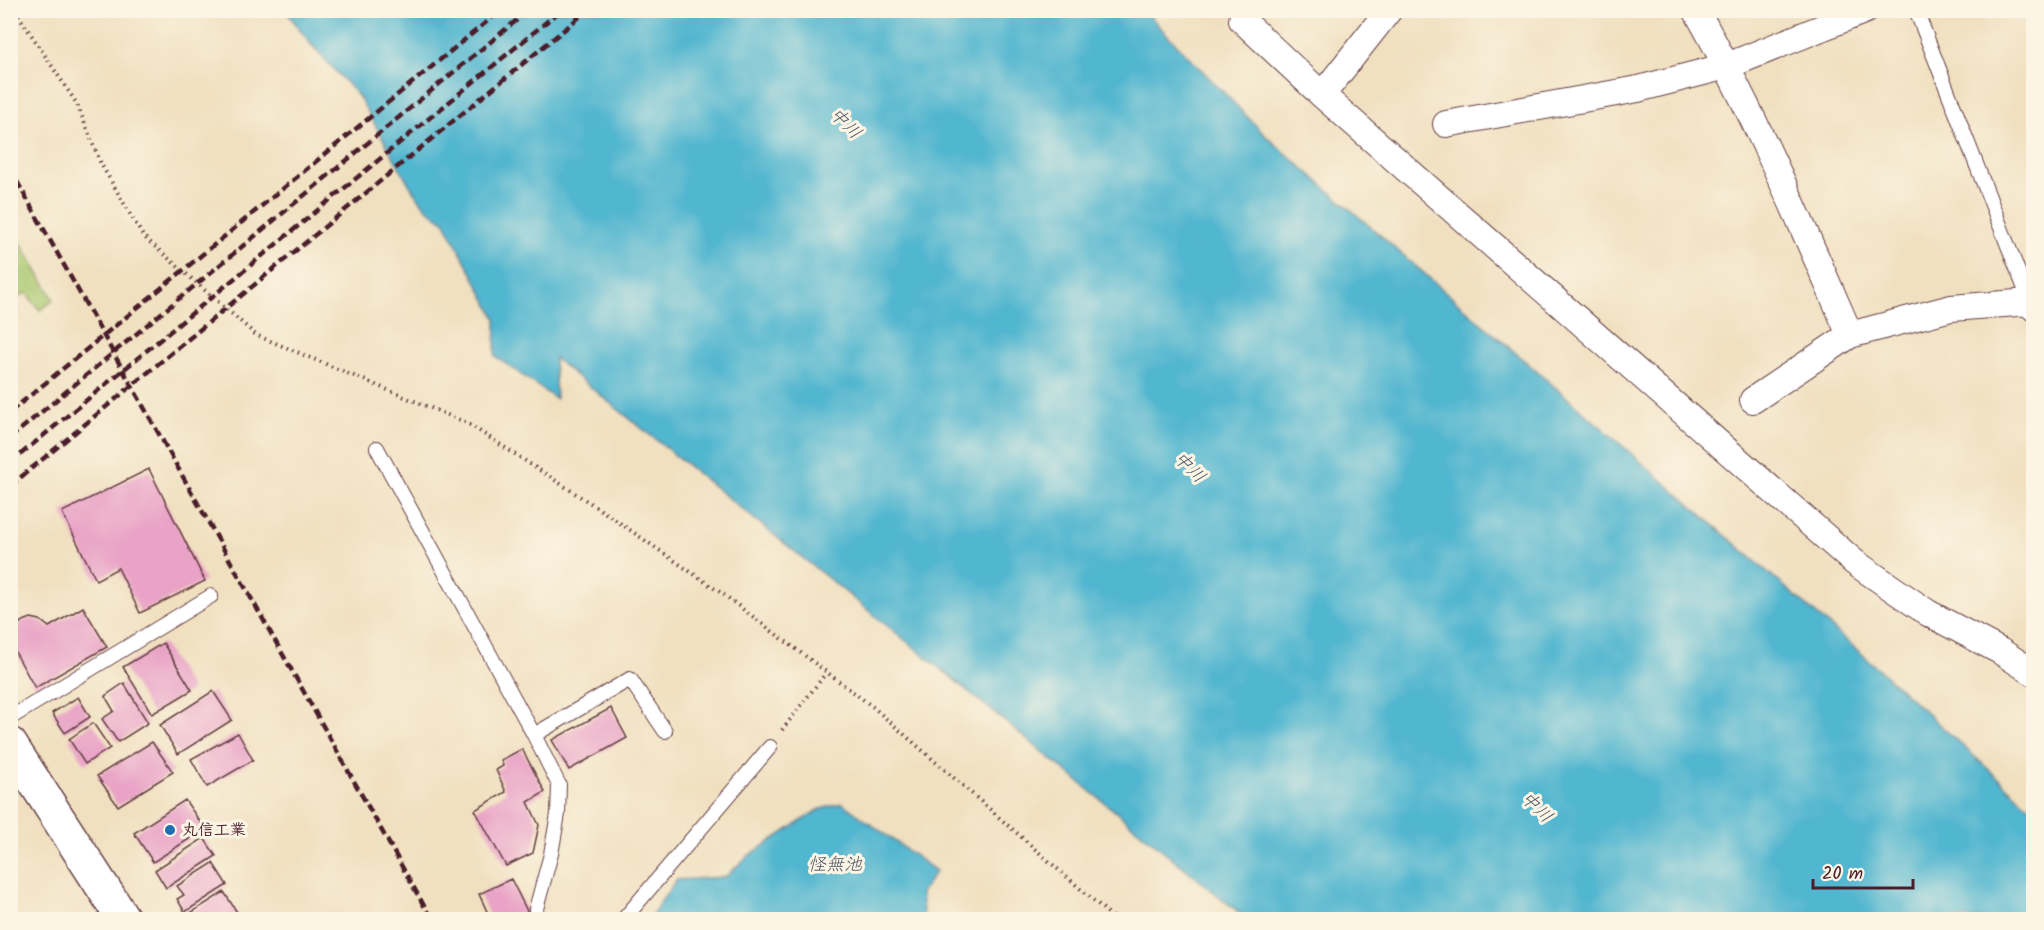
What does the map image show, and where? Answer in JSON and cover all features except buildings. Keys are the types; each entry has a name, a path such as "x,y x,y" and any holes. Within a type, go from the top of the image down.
{"street":[{"path":"1322,95 1389,10"},
{"path":"1696,10 1727,66 1787,189 1850,335"},
{"path":"1446,124 1638,88 1727,66 1866,10"},
{"path":"1242,20 1322,95 1854,562 1928,613 2033,670"},
{"path":"1753,400 1850,335 1951,308 2032,305"},
{"path":"10,744 124,920"}],"lane":[{"path":"1916,10 2032,305"},
{"path":"377,448 559,785 558,814 551,854 536,909 537,920"},
{"path":"10,718 211,596"},
{"path":"534,735 630,679 665,731"},
{"path":"623,920 770,747"}],"path":[{"path":"15,10 77,104 101,164 143,236 256,335 467,423 604,512 873,707 1116,920"},
{"path":"770,747 826,673"}],"green space":[{"path":"10,224 54,300 40,310 26,293 17,297 11,289"}],"water":[{"name":"中川","path":"286,11 1146,11 1266,136 1862,654 2033,810 2033,919 1247,919 554,358 556,399 495,356 496,319 444,221 426,208 412,189 359,97 310,43"},
{"name":"怪無池","path":"842,803 936,871 921,893 924,919 649,919 676,880 725,877 748,856 818,810"}],"railway":[{"path":"10,412 501,10"},
{"path":"10,438 529,10"},
{"path":"10,463 561,10"},
{"path":"10,486 588,10"},
{"path":"10,169 432,920"}],"place":[{"name":"丸信工業","path":"170,830"}]}
